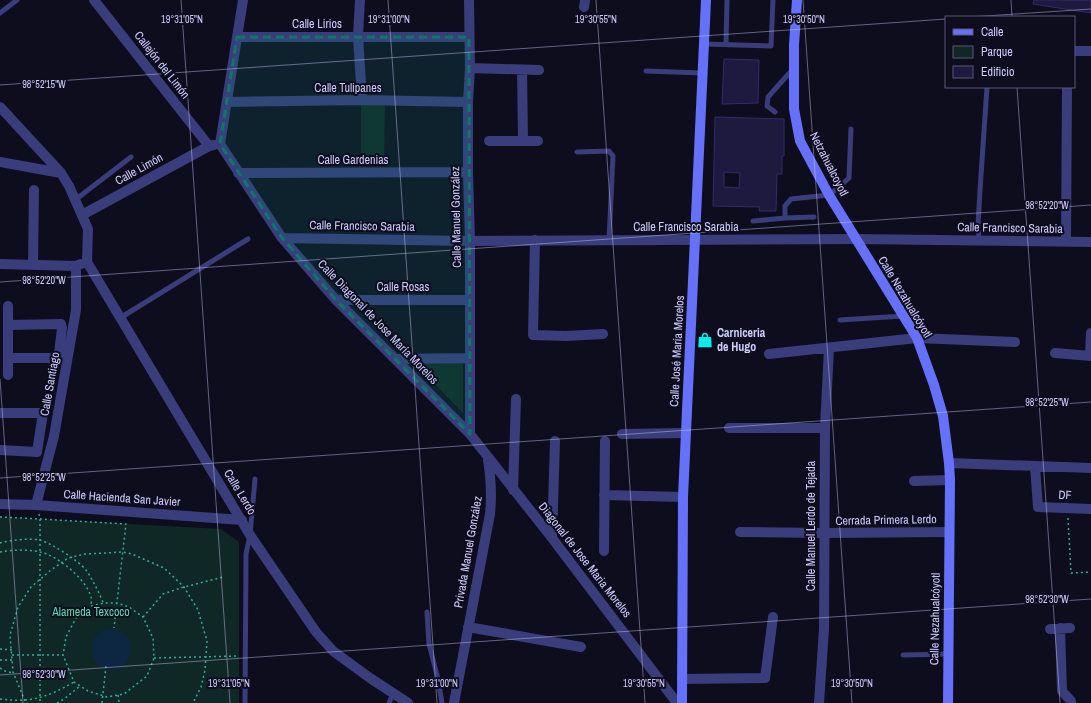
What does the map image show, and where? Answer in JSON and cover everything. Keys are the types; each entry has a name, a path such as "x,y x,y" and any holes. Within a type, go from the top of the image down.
{"street":[{"name":"Callejón del Limón","path":"94,0 209,146"},
{"path":"220,144 228,102 243,0"},
{"path":"360,0 358,36 362,100"},
{"name":"Calle Manuel González","path":"469,0 470,68 468,102 468,172 470,241 470,434"},
{"name":"Calle José María Morelos","path":"682,703 683,497 706,0"},
{"name":"Netzahualcoyotl","path":"797,0 794,109 800,141 828,195 855,239"},
{"name":"Calle Lirios","path":"237,37 469,37"},
{"path":"1075,51 1091,51"},
{"path":"470,68 539,70"},
{"path":"522,70 523,140"},
{"path":"1066,241 1067,88"},
{"name":"Calle Tulipanes","path":"228,102 362,100 468,102"},
{"path":"0,264 76,266 87,262 88,229 62,173 1,107"},
{"path":"489,141 538,141"},
{"name":"Calle Limón","path":"82,215 209,146 220,144"},
{"name":"Calle Diagonal de Jose María Morelos","path":"220,144 282,238 336,300 470,434"},
{"path":"0,162 62,173"},
{"name":"Calle Gardenias","path":"238,173 468,172"},
{"path":"33,265 35,190"},
{"name":"Calle Francisco Sarabia","path":"282,238 470,241 855,239 1091,242"},
{"name":"Calle Nezahualcóyotl","path":"855,239 916,338 934,385 943,416 950,480 948,703"},
{"path":"535,240 533,335 566,336 603,334"},
{"name":"Calle Lerdo","path":"87,262 250,535 308,620 333,651 391,698 408,703"},
{"name":"Calle Santiago","path":"36,505 54,436 65,343 76,310 76,266"},
{"name":"Calle Rosas","path":"336,300 470,300"},
{"path":"8,306 8,374"},
{"path":"8,324 61,324 65,343 59,354 54,358 8,358"},
{"path":"1055,353 1091,356 1091,333"},
{"path":"769,354 916,338 1016,342"},
{"name":"Calle Manuel Lerdo de Tejada","path":"819,703 824,629 825,428 828,348"},
{"path":"396,359 470,358"},
{"path":"513,490 516,399"},
{"path":"0,413 43,413 36,452 0,450"},
{"path":"729,428 825,428"},
{"name":"Diagonal de Jose Maria Morelos","path":"470,434 487,458 552,538 678,703"},
{"path":"622,434 686,434"},
{"path":"40,436 54,436"},
{"path":"552,538 555,440"},
{"path":"604,551 605,441"},
{"name":"Privada Manuel González","path":"454,703 490,514 492,495 487,458"},
{"path":"949,464 1091,468"},
{"name":"DF","path":"1035,466 1038,507 1091,509"},
{"path":"914,480 950,480"},
{"path":"604,495 683,497"},
{"name":"Calle Hacienda San Javier","path":"0,504 36,505 242,520"},
{"name":"Cerrada Primera Lerdo","path":"740,532 949,532"},
{"path":"682,679 765,678 773,617"},
{"path":"468,627 581,647"},
{"path":"1060,628 1062,691 1071,703"}],"lane":[{"path":"0,13 17,0"},
{"path":"726,44 728,0"},
{"path":"704,44 771,46 773,0"},
{"path":"775,112 767,106 768,97 794,68"},
{"path":"646,72 702,73"},
{"path":"979,240 979,197 987,88"},
{"path":"785,218 785,206 791,199 828,195 849,178 851,129"},
{"path":"577,152 609,151 614,156 610,240"},
{"path":"75,200 131,157"},
{"path":"753,221 785,218 814,218"},
{"path":"120,318 248,239"},
{"path":"840,320 903,316"},
{"path":"244,703 246,655 246,554 250,535 255,480"},
{"path":"427,612 429,644 438,679 442,703"},
{"path":"902,655 948,654"}],"path":[{"path":"1068,508 1071,573 1091,572"},
{"path":"0,517 126,524 114,628"},
{"path":"40,519 40,703"},
{"path":"0,543 18,540 40,540 71,557 85,570 104,603"},
{"path":"0,552 14,550 40,552 57,559 68,566 85,586 92,598 91,606"},
{"path":"25,700 13,673 10,636 18,607 31,587 62,562 71,557 85,554 123,552 132,554 164,568 184,587 198,610 207,641 205,670 201,687 193,703"},
{"path":"143,617 163,594 223,577"},
{"path":"104,603 117,603 129,607 143,617 152,638 154,658 147,676 124,694 103,697 88,691 74,682 63,655 66,637 76,618 91,606 104,603"},
{"path":"0,649 12,650"},
{"path":"12,655 63,655"},
{"path":"154,658 246,655"},
{"path":"0,660 12,660"},
{"path":"102,703 106,666"},
{"path":"0,668 13,673"},
{"path":"0,699 25,700 34,702 40,698 52,695 74,682"},
{"path":"57,703 80,686"},
{"path":"118,695 119,703"}],"highlighted area":[{"path":"237,37 469,37 470,434 336,300 282,238 220,144"}],"green space":[{"path":"361,105 385,105 384,163 361,163"},
{"path":"463,361 463,413 414,363"},
{"name":"Alameda Texcoco","path":"0,517 221,529 239,542 239,703 0,703"}],"water":[{"path":"111,629 119,631 125,635 129,641 131,649 129,657 125,663 119,667 111,669 103,667 97,663 93,657 91,649 93,641 97,635 103,631"}],"building":[{"path":"1034,0 1091,0 1091,13 1033,4"},
{"path":"724,59 759,60 758,103 722,104"},
{"path":"715,117 784,119 784,156 782,156 782,174 777,174 776,211 759,211 760,207 713,206","holes":["724,172 740,173 739,188 724,187"]}],"place":[{"name":"Carniceria de Hugo","path":"705,340"}]}
